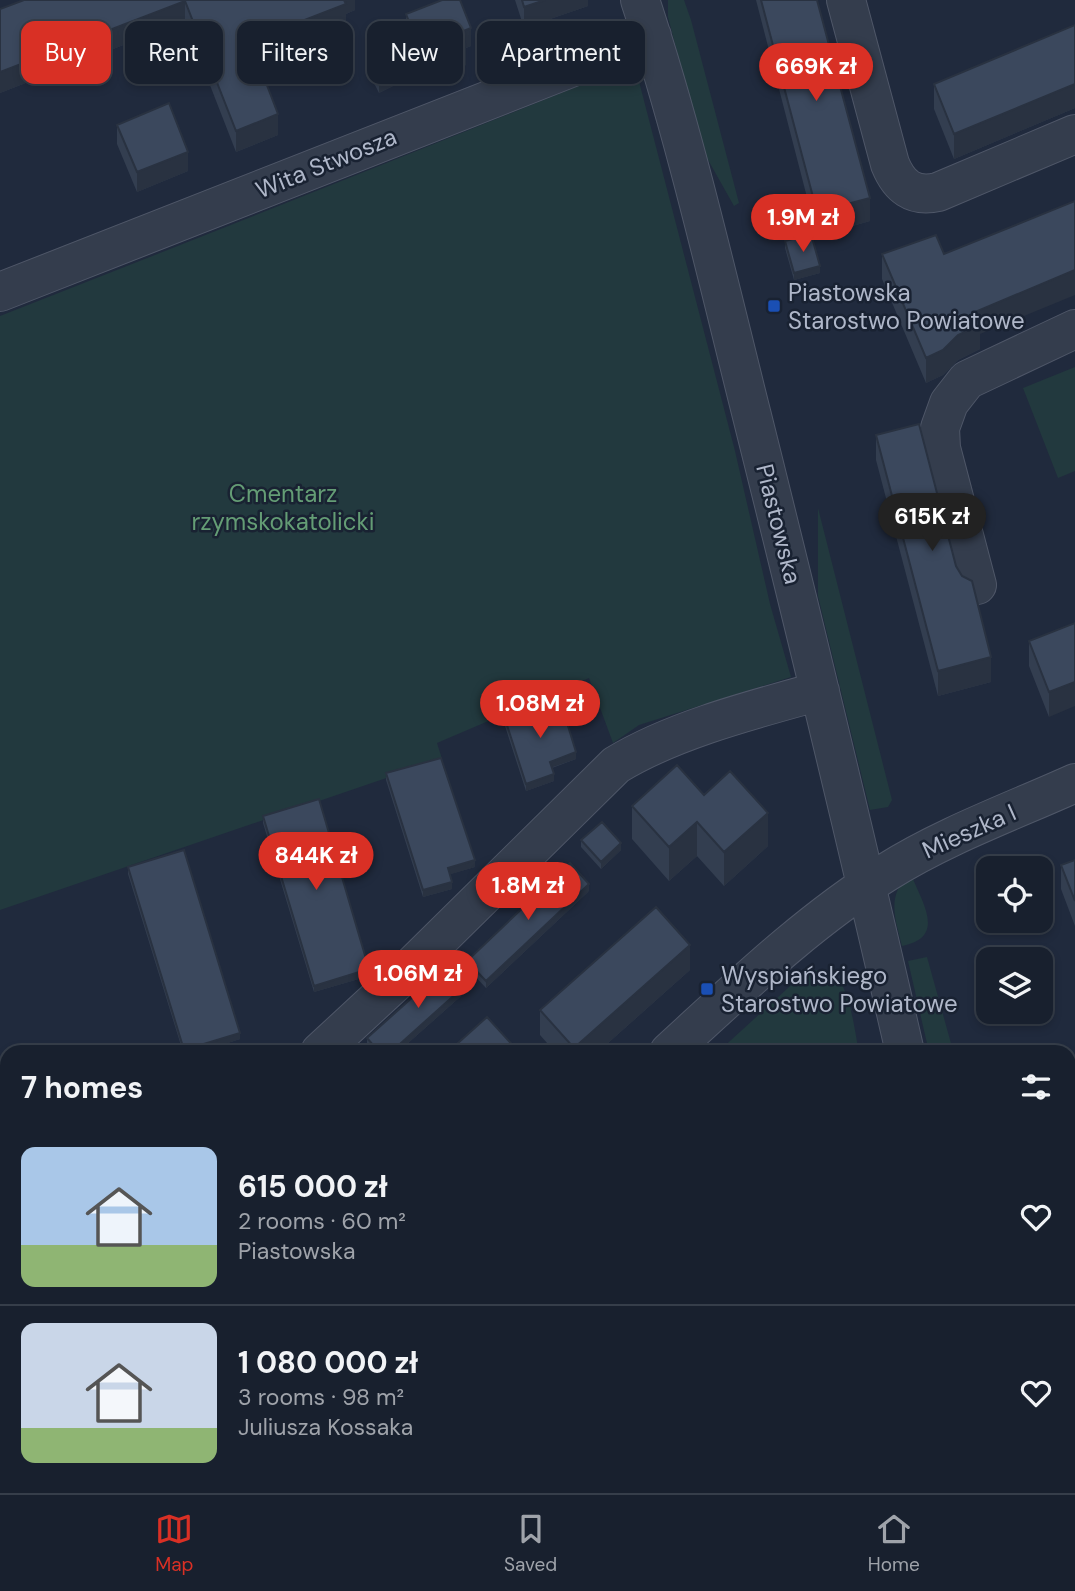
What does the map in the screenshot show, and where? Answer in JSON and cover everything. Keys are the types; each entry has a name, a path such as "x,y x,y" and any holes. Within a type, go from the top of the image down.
{"street":[{"name":"Piastowska","path":"640,0 700,210 820,691 903,1045"},
{"path":"846,0 891,164 896,178 905,188 927,194 938,191 1075,134"},
{"name":"Wita Stwosza","path":"0,292 652,36"},
{"path":"977,585 941,448 940,428 949,404 967,380 1075,329"},
{"path":"328,1045 400,978 616,765 642,749 680,734 820,691"},
{"name":"Mieszka I","path":"676,1045 799,935 867,885 915,855 1075,783"}],"green space":[{"path":"668,0 684,0 691,20 739,203 734,206 700,140 668,17"},
{"name":"Cmentarz rzymskokatolicki","path":"583,84 640,84 735,451 770,604 791,677 639,725 613,743 589,678 437,743 442,759 0,910 0,316"},
{"path":"1075,367 1075,471 1058,478 1023,388"},
{"path":"818,508 892,800 888,807 870,810 818,596"},
{"path":"910,872 924,906 928,926 924,935 902,946 894,908 902,881"},
{"path":"927,957 951,1045 927,1045 908,961"},
{"path":"815,970 836,977 845,991 858,1045 726,1045 800,977"}],"building":[{"path":"24,0 344,0 346,4 302,21 237,21 237,84 266,84 278,114 236,131 218,84 223,84 223,21 193,21 185,1 133,21 125,21 125,24 111,29 111,21 21,21 21,64 0,72 0,9"},
{"path":"442,0 460,0 471,28 463,31 463,21 409,21 406,14"},
{"path":"522,0 545,0 524,7"},
{"path":"761,0 817,0 870,198 817,212"},
{"path":"1075,25 1075,84 954,134 934,84"},
{"path":"169,103 188,152 137,172 117,125"},
{"path":"1075,201 1075,270 975,312 980,325 958,335 943,350 926,358 882,254 936,235 944,254"},
{"path":"811,234 820,266 794,273 785,241"},
{"path":"919,424 956,566 962,576 972,581 991,657 938,671 876,435"},
{"path":"1075,623 1075,682 1049,692 1029,641"},
{"path":"560,700 576,752 550,762 554,774 526,784 505,719"},
{"path":"441,758 475,860 448,868 452,882 423,890 386,773"},
{"path":"677,765 704,795 730,771 768,813 724,852 697,822 669,847 632,806"},
{"path":"319,799 369,969 314,986 263,816"},
{"path":"602,822 621,843 601,862 581,840"},
{"path":"184,850 240,1033 200,1045 182,1045 128,867"},
{"path":"1075,860 1075,901 1061,865"},
{"path":"570,863 589,884 486,981 467,961"},
{"path":"656,907 690,945 577,1045 571,1045 540,1010"},
{"path":"452,962 469,982 399,1045 373,1045 367,1038"},
{"path":"487,1017 513,1045 456,1045"}],"place":[{"name":"Piastowska Starostwo Powiatowe","path":"774,306"},
{"name":"Wyspiańskiego Starostwo Powiatowe","path":"707,989"}]}
